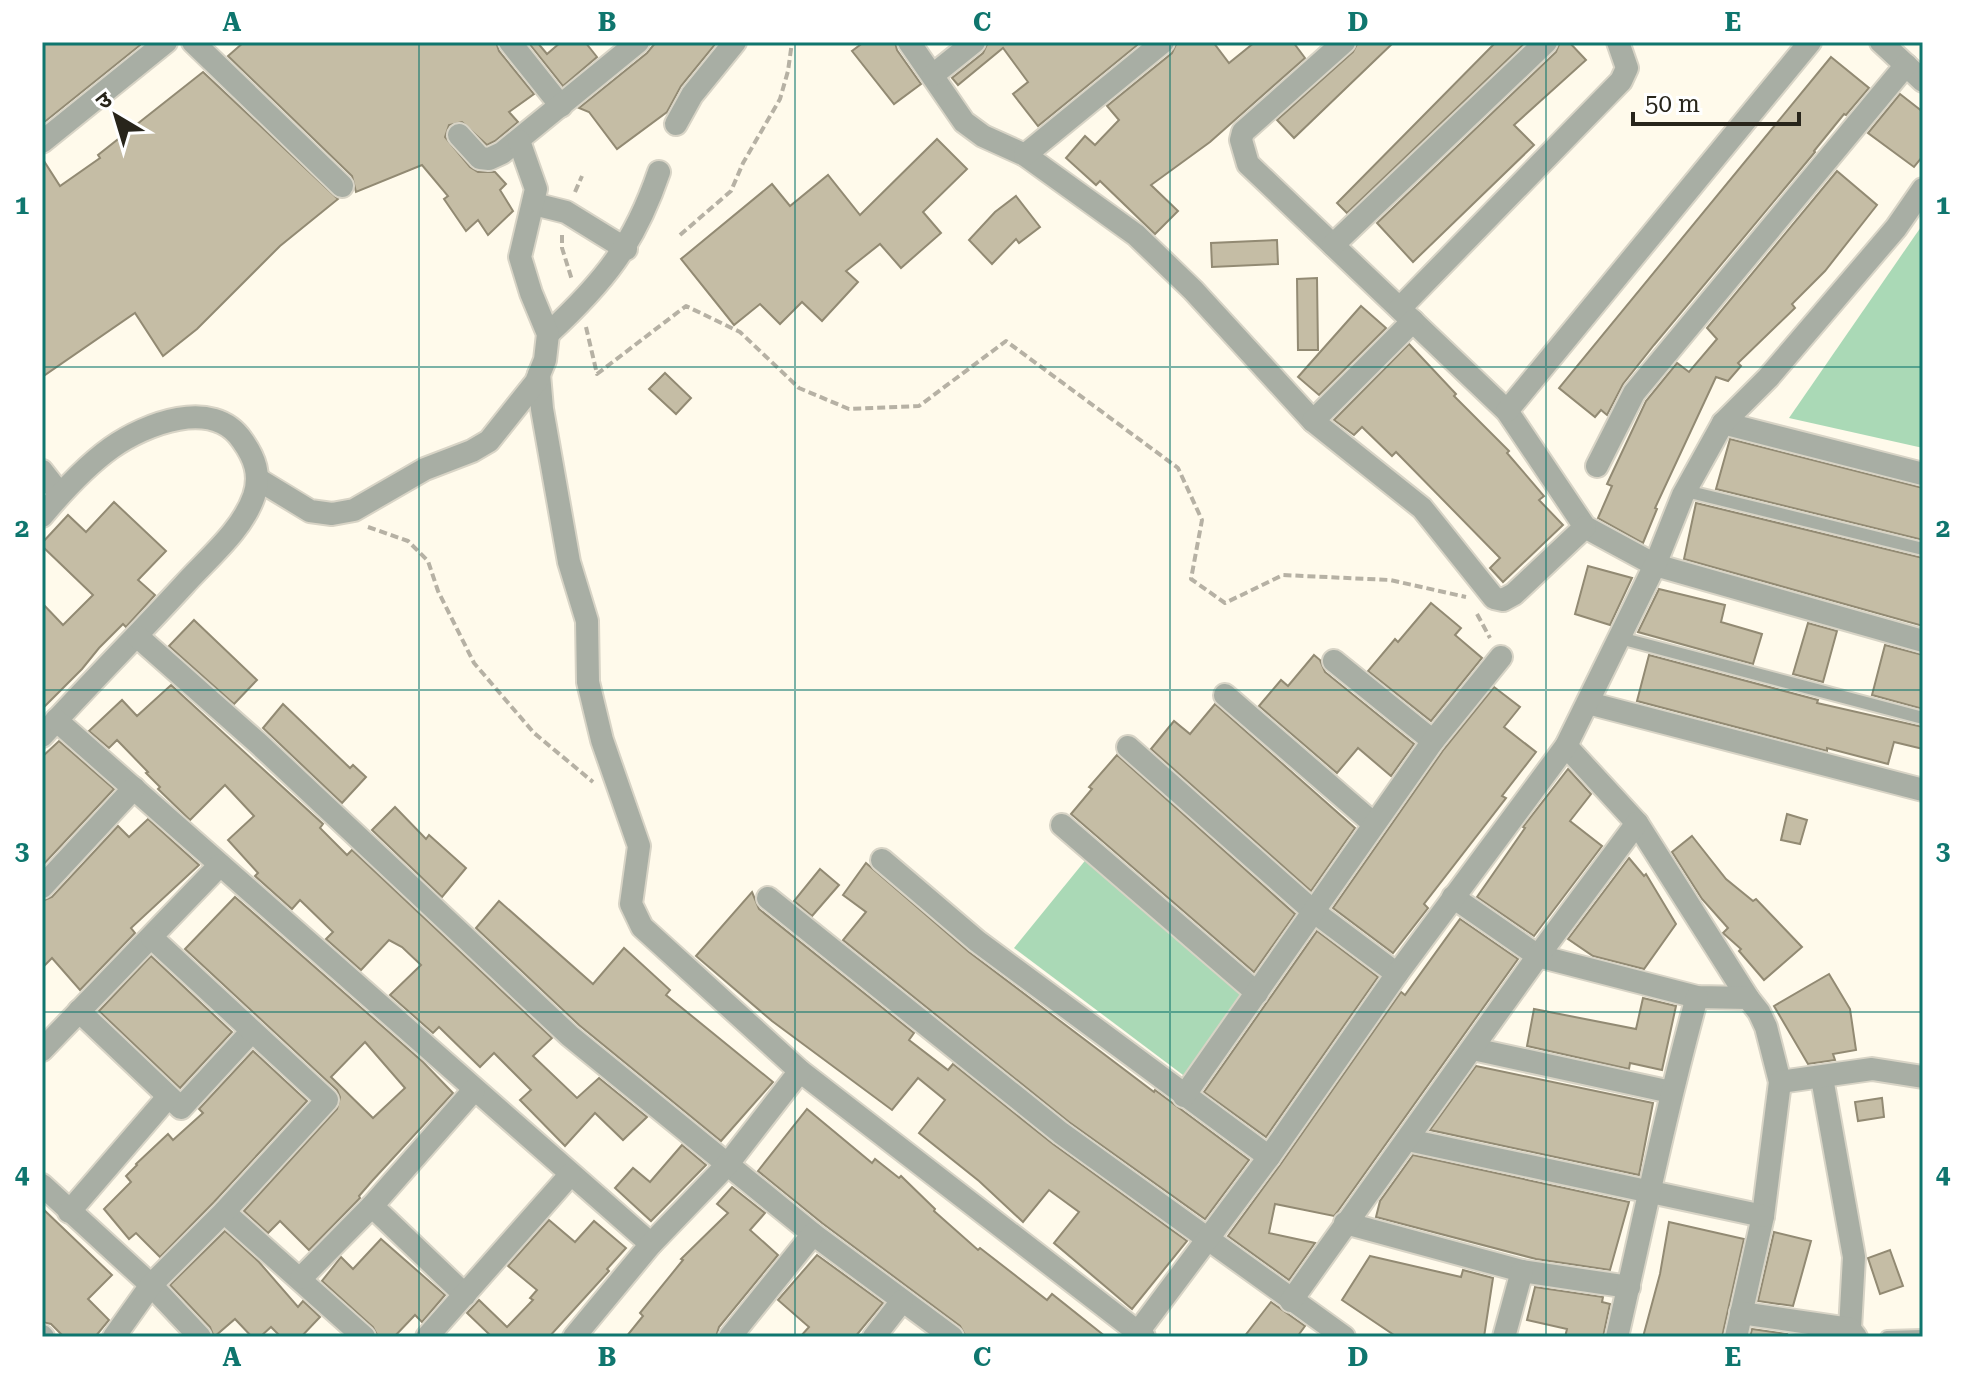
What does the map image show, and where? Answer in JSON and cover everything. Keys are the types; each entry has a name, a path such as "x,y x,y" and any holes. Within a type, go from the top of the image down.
{"street":[{"path":"42,142 166,42"},
{"path":"193,42 342,186"},
{"path":"510,42 561,106"},
{"path":"459,135 480,158 523,152 561,106 638,42"},
{"path":"676,124 692,95 735,42"},
{"path":"909,42 964,122 983,136 1025,155 1136,235 1193,290 1313,421 1422,508 1494,598 1503,600 1514,594 1585,527"},
{"path":"933,75 974,42"},
{"path":"1025,155 1163,42"},
{"path":"1333,245 1546,42"},
{"path":"1313,421 1621,81 1627,68 1618,42"},
{"path":"1507,411 1810,42"},
{"path":"1881,42 1923,81"},
{"path":"1330,47 1243,132 1241,140 1248,164 1507,411 1585,527 1655,565 1923,641"},
{"path":"1597,466 1634,393 1906,65"},
{"path":"259,480 310,511 332,514 354,510 425,469 489,441 536,382 545,360 548,334 520,257 535,197 523,152"},
{"path":"548,334 580,304 626,249 639,226 659,172"},
{"path":"539,374 542,409 569,562 587,621 588,682 602,740 639,846 631,904 642,927 800,1071 1141,1335 1397,974 1566,746 1655,565 1686,491 1723,423 1768,378 1896,228 1923,189"},
{"path":"535,197 626,249"},
{"path":"42,516 60,494 111,448 163,423 202,416 223,422 239,434 253,455 259,480 253,499 233,532 138,637 49,728 134,788 651,1244"},
{"path":"1723,423 1923,474"},
{"path":"42,471 60,494"},
{"path":"138,637 259,744 570,1036 813,1234 952,1337"},
{"path":"1184,1096 1433,741 1501,657"},
{"path":"1334,661 1433,741"},
{"path":"1225,695 1374,824"},
{"path":"1588,703 1923,790"},
{"path":"1566,746 1637,823 1766,1027 1780,1082 1763,1216 1736,1337"},
{"path":"1128,747 1313,911 1397,974"},
{"path":"42,887 134,788"},
{"path":"1291,1301 1637,823"},
{"path":"1062,825 1257,993"},
{"path":"882,860 977,941 1269,1157"},
{"path":"42,1050 220,865"},
{"path":"1453,897 1538,956 1697,997 1748,998"},
{"path":"768,898 1061,1133 1344,1337"},
{"path":"114,1337 151,1285 224,1212 327,1100 152,938"},
{"path":"1617,1337 1652,1191 1671,1092 1697,997"},
{"path":"79,1011 181,1108 252,1031"},
{"path":"1473,1049 1671,1092"},
{"path":"1780,1082 1872,1069 1923,1077"},
{"path":"574,1337 651,1244 727,1165 800,1071"},
{"path":"1741,1313 1851,1334 1854,1257 1822,1078"},
{"path":"301,1278 372,1206 474,1090"},
{"path":"69,1212 168,1097"},
{"path":"1408,1140 1763,1216"},
{"path":"427,1337 570,1175"},
{"path":"42,1185 151,1285 200,1337"},
{"path":"372,1206 465,1295"},
{"path":"224,1212 364,1337"},
{"path":"1345,1223 1522,1271 1629,1287"},
{"path":"730,1337 813,1234"},
{"path":"1504,1337 1522,1271"},
{"path":"874,1337 902,1301"}],"lane":[{"path":"1686,491 1923,549"},
{"path":"1620,638 1923,718"},
{"path":"1887,1337 1923,1336"}],"path":[{"path":"680,235 731,191 743,163 780,99 792,42"},
{"path":"582,176 566,212 562,248 597,374 686,306 740,332 799,388 849,409 919,406 1006,341 1178,468 1202,520 1191,579 1225,603 1283,575 1390,580 1469,597"},
{"path":"332,514 408,541 428,561 438,591 474,663 534,733 593,783"},
{"path":"1475,609 1501,657"}],"green space":[{"path":"1923,224 1923,448 1789,418"},
{"path":"1088,857 1251,998 1187,1078 1014,948"}],"building":[{"path":"42,42 144,42 42,124"},
{"path":"244,42 496,42 499,51 534,94 509,112 518,122 487,145 462,122 449,125 445,137 470,167 478,172 495,172 506,184 500,190 513,211 488,235 478,220 466,231 444,199 448,196 422,165 356,192 352,176 228,56"},
{"path":"528,42 537,42 547,54 561,42 585,42 597,57 563,86"},
{"path":"656,42 717,42 681,86 667,112 617,149 589,112 579,108 647,53"},
{"path":"864,42 895,42 897,50 921,84 894,104 852,51"},
{"path":"988,42 1141,42 1038,126 1013,94 1028,82 1003,48 958,85 952,78 983,53"},
{"path":"1177,42 1213,42 1229,63 1255,42 1293,42 1305,58 1210,142 1151,185 1178,211 1155,234 1100,181 1096,185 1066,158 1085,136 1095,145 1119,120 1107,106 1172,53"},
{"path":"1358,42 1394,42 1294,138 1277,120 1353,52"},
{"path":"1496,42 1526,42 1347,213 1337,203"},
{"path":"1560,42 1569,42 1586,60 1514,125 1534,145 1413,262 1377,223 1556,52"},
{"path":"1831,57 1869,88 1844,114 1654,345 1623,384 1607,415 1601,410 1595,417 1559,388"},
{"path":"203,72 338,199 280,246 197,329 163,356 135,313 42,377 42,158 60,186 100,158 98,155"},
{"path":"1900,94 1923,112 1923,156 1914,167 1868,133"},
{"path":"937,139 967,169 923,212 941,233 901,268 880,244 846,271 858,282 822,321 802,302 780,324 760,304 734,325 681,259 772,184 790,206 828,175 860,215"},
{"path":"1837,171 1877,205 1825,271 1792,304 1795,308 1738,363 1741,366 1728,381 1716,377 1655,508 1643,543 1598,518 1612,486 1607,484 1646,401 1677,363 1689,372 1717,339 1707,328"},
{"path":"1016,196 1040,227 1019,243 1016,239 992,264 969,240 995,212"},
{"path":"1277,240 1278,264 1212,267 1211,243"},
{"path":"1317,278 1318,350 1298,350 1297,279"},
{"path":"1361,306 1386,328 1319,395 1298,377"},
{"path":"1409,344 1456,394 1454,396 1509,451 1507,453 1544,496 1539,500 1563,525 1503,582 1490,568 1500,558 1396,452 1392,456 1362,427 1354,435 1334,420"},
{"path":"665,373 691,398 676,414 649,389"},
{"path":"1730,439 1923,488 1923,540 1716,489"},
{"path":"114,502 166,551 138,580 155,595 126,627 123,624 99,648 42,709 42,603 63,625 93,595 42,543 68,515 86,532"},
{"path":"1696,503 1923,558 1923,626 1684,559"},
{"path":"1588,566 1632,578 1610,625 1575,614"},
{"path":"1659,589 1725,605 1721,622 1762,634 1753,664 1638,632"},
{"path":"1431,603 1461,628 1455,635 1482,658 1431,721 1368,671"},
{"path":"194,620 257,680 234,704 169,646"},
{"path":"1808,623 1837,631 1823,682 1793,674"},
{"path":"1885,645 1923,655 1923,709 1872,695"},
{"path":"1314,655 1325,672 1414,744 1391,776 1358,748 1337,773 1259,706 1281,680 1288,686"},
{"path":"1649,655 1818,700 1817,703 1923,727 1923,749 1894,742 1888,764 1637,701"},
{"path":"171,685 323,824 320,828 347,855 352,850 552,1038 533,1056 577,1098 599,1078 647,1117 623,1140 595,1113 565,1146 520,1100 531,1090 494,1053 480,1067 439,1027 433,1033 390,995 421,965 402,947 389,940 361,970 326,939 333,932 300,900 292,909 255,876 258,873 228,840 254,816 225,785 190,820 158,789 160,787 148,772 117,740 109,748 89,731 122,700 137,716"},
{"path":"1494,687 1520,707 1504,727 1536,752 1502,796 1506,798 1424,904 1428,908 1393,953 1333,908 1444,749"},
{"path":"283,704 350,768 353,765 366,777 342,803 263,728"},
{"path":"1215,704 1355,828 1311,891 1151,749 1174,721 1190,734"},
{"path":"59,741 114,789 42,866 42,757"},
{"path":"1117,755 1295,914 1254,972 1071,814 1092,789 1089,787"},
{"path":"1568,769 1591,794 1570,821 1602,846 1534,936 1477,897 1523,827"},
{"path":"395,807 426,839 429,835 466,868 442,897 372,830"},
{"path":"1787,814 1807,820 1800,844 1781,840"},
{"path":"148,819 199,865 131,928 135,933 80,990 52,958 42,968 42,901 52,897 118,826 129,837"},
{"path":"1692,836 1726,879 1753,901 1756,899 1802,947 1764,980 1739,951 1741,949 1723,933 1728,928 1702,899 1672,852"},
{"path":"1629,858 1644,876 1646,874 1676,924 1644,969 1593,956 1568,939"},
{"path":"866,863 969,952 1249,1160 1205,1219 1069,1122 843,940 866,912 843,895"},
{"path":"820,869 839,885 812,916 794,901"},
{"path":"752,892 759,909 914,1033 909,1040 948,1070 953,1064 1053,1144 1187,1241 1132,1309 1054,1243 1079,1212 1049,1190 1023,1222 979,1181 919,1133 945,1100 918,1078 892,1110 772,1021 696,956"},
{"path":"235,897 423,1062 453,1093 360,1198 309,1250 280,1221 268,1233 244,1211 337,1109 340,1097 337,1090 185,949","holes":["365,1042 405,1088 373,1118 331,1077"]},
{"path":"499,901 593,984 624,948 670,990 666,995 773,1082 721,1141 579,1025 476,928"},
{"path":"1460,919 1518,959 1334,1216 1275,1204 1269,1233 1315,1243 1289,1280 1228,1236 1401,992 1405,995"},
{"path":"1317,931 1378,977 1266,1137 1204,1092"},
{"path":"151,956 232,1032 180,1088 99,1011"},
{"path":"1829,974 1850,1009 1856,1050 1833,1054 1835,1060 1808,1064 1774,1006"},
{"path":"1643,998 1676,1006 1662,1070 1630,1063 1629,1069 1527,1046 1534,1009 1636,1029"},
{"path":"253,1051 307,1101 160,1257 136,1233 129,1239 104,1209 131,1182 126,1176 136,1164 168,1134 173,1140 203,1113 199,1109"},
{"path":"1476,1066 1653,1103 1639,1175 1430,1130"},
{"path":"1882,1098 1884,1117 1858,1121 1855,1102"},
{"path":"807,1109 872,1163 875,1159 899,1178 901,1176 978,1250 980,1248 1047,1300 1052,1294 1106,1337 966,1337 960,1326 758,1171"},
{"path":"682,1145 706,1165 651,1221 615,1188 633,1168 650,1182"},
{"path":"1413,1155 1629,1202 1610,1270 1536,1259 1376,1217 1380,1201"},
{"path":"732,1187 765,1213 750,1230 778,1255 719,1327 716,1337 626,1337 681,1259 728,1213 717,1204"},
{"path":"42,1208 112,1275 88,1299 109,1320 95,1337 64,1337 51,1324 42,1322"},
{"path":"549,1220 575,1242 594,1221 626,1248 549,1337 492,1337 467,1313 479,1300 507,1327 533,1300 530,1298 537,1290 508,1266"},
{"path":"1669,1222 1744,1239 1722,1337 1643,1337 1660,1274"},
{"path":"225,1231 259,1262 298,1307 303,1301 320,1317 301,1337 281,1337 271,1327 260,1337 252,1337 235,1319 214,1337 210,1327 170,1285"},
{"path":"1774,1232 1811,1241 1793,1306 1758,1301"},
{"path":"381,1239 445,1295 422,1322 415,1315 394,1337 378,1337 373,1327 322,1281 341,1257 353,1269"},
{"path":"1890,1250 1903,1286 1880,1294 1868,1258"},
{"path":"817,1255 883,1303 855,1337 800,1337 809,1327 778,1300"},
{"path":"1370,1256 1461,1277 1463,1270 1493,1278 1484,1337 1397,1337 1342,1300"},
{"path":"1535,1287 1603,1297 1602,1302 1610,1304 1603,1337 1565,1337 1567,1329 1527,1320"},
{"path":"1271,1302 1305,1326 1297,1337 1244,1337"},
{"path":"1752,1329 1787,1334 1786,1337 1750,1337"}]}
